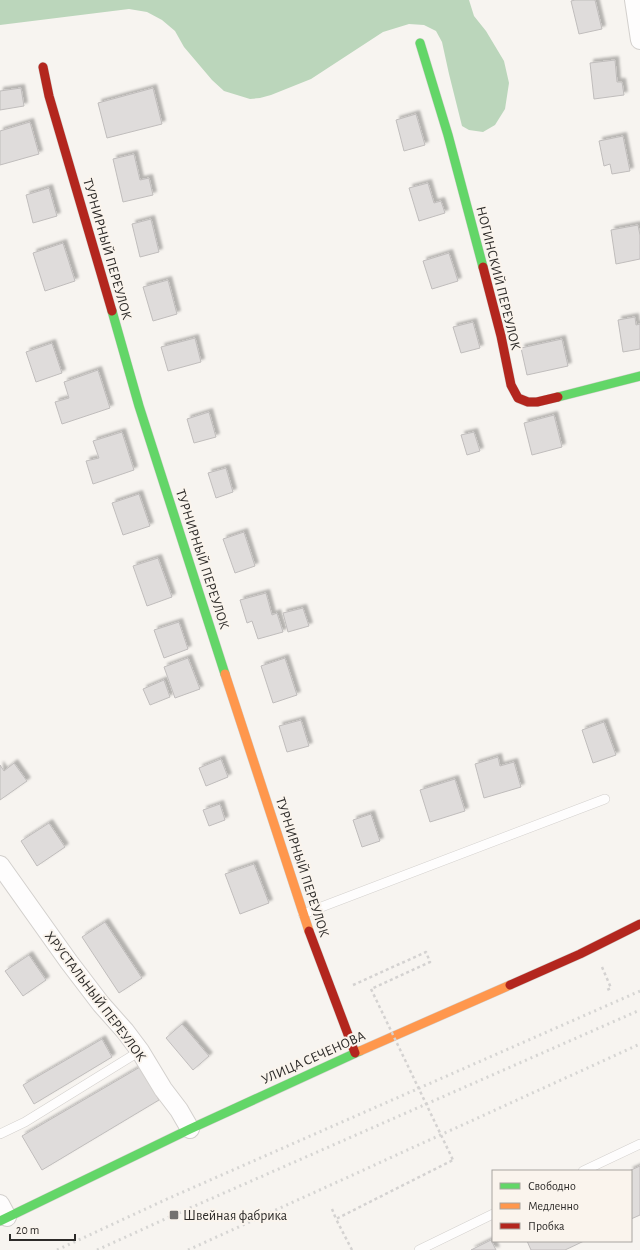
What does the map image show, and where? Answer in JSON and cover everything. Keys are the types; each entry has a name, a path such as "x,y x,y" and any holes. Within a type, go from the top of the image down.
{"street":[{"path":"634,0 640,36"},
{"name":"НОГИНСКИЙ ПЕРЕУЛОК","path":"420,43 450,143 501,336 511,385 518,398 528,402 537,402 640,376"},
{"name":"ТУРНИРНЫЙ ПЕРЕУЛОК","path":"43,67 49,96 139,406 303,914 355,1053"},
{"name":"ХРУСТАЛЬНЫЙ ПЕРЕУЛОК","path":"0,864 69,962 140,1051 190,1129"},
{"name":"УЛИЦА СЕЧЕНОВА","path":"2,1214 355,1053 580,954 640,924"}],"lane":[{"path":"303,914 605,799"},
{"path":"0,1134 25,1122 140,1051"},
{"path":"585,1170 640,1144"},
{"path":"419,1250 492,1214"}],"path":[{"path":"336,1219 453,1160 371,989 430,962 426,952 352,985"},
{"path":"332,1209 352,1250"}],"green space":[{"path":"0,0 469,0 474,16 486,31 504,61 509,83 505,109 495,125 483,132 469,130 462,126 442,42 436,31 424,25 409,24 383,32 311,79 271,95 250,99 224,91 212,80 184,47 175,31 162,20 147,12 129,9 0,25"}],"building":[{"path":"595,0 602,29 579,34 571,1"},
{"path":"615,60 617,82 622,82 624,95 594,99 590,63"},
{"path":"21,88 24,106 0,110 0,91"},
{"path":"153,88 162,124 107,138 98,103"},
{"path":"416,114 425,145 404,151 396,120"},
{"path":"30,122 39,154 0,165 0,131"},
{"path":"623,136 630,171 612,174 610,164 604,166 599,141"},
{"path":"134,154 140,180 149,178 153,195 123,202 113,159"},
{"path":"428,183 434,203 441,201 445,213 419,221 409,188"},
{"path":"49,188 57,216 33,223 26,195"},
{"path":"151,219 159,252 140,257 132,224"},
{"path":"638,225 640,235 640,259 616,264 611,230"},
{"path":"63,243 75,281 45,291 33,253"},
{"path":"449,253 458,281 432,289 423,261"},
{"path":"168,280 177,314 153,321 143,287"},
{"path":"635,317 636,325 640,324 640,349 623,352 618,320"},
{"path":"473,322 480,348 461,353 453,327"},
{"path":"195,338 201,362 168,371 161,347"},
{"path":"562,339 568,366 527,375 521,348"},
{"path":"52,343 62,373 36,382 26,352"},
{"path":"98,370 110,408 62,424 55,402 69,398 64,382"},
{"path":"209,412 216,437 194,443 187,419"},
{"path":"554,415 562,447 532,455 524,423"},
{"path":"122,432 134,470 93,484 86,461 99,458 93,441"},
{"path":"474,432 480,451 467,455 461,435"},
{"path":"226,468 233,492 216,498 208,473"},
{"path":"139,494 150,526 123,535 112,503"},
{"path":"244,532 255,566 235,573 223,539"},
{"path":"158,558 172,597 147,606 133,566"},
{"path":"266,593 272,615 277,613 283,632 258,639 252,621 247,623 240,600"},
{"path":"303,608 309,626 288,632 283,613"},
{"path":"179,622 188,649 164,658 154,630"},
{"path":"188,658 200,689 175,698 164,667"},
{"path":"285,658 297,695 273,703 261,666"},
{"path":"164,680 170,697 150,705 143,689"},
{"path":"301,720 309,746 287,752 279,726"},
{"path":"604,722 616,755 593,763 582,730"},
{"path":"498,757 500,766 514,762 521,787 484,798 475,764"},
{"path":"221,759 228,777 206,786 199,768"},
{"path":"14,763 27,781 0,800 0,765 4,771"},
{"path":"455,779 465,811 430,822 420,790"},
{"path":"220,804 225,820 209,826 203,810"},
{"path":"371,814 380,841 362,847 353,820"},
{"path":"49,823 65,847 37,866 21,841"},
{"path":"254,864 269,903 240,914 225,874"},
{"path":"105,922 142,978 119,993 82,937"},
{"path":"29,955 46,980 23,996 5,971"},
{"path":"182,1024 209,1056 193,1070 166,1038"},
{"path":"102,1039 112,1057 34,1104 23,1085"},
{"path":"140,1067 159,1100 42,1170 22,1136"},
{"path":"640,1166 640,1215 632,1219 632,1170"},
{"path":"491,1240 496,1250 471,1250"},
{"path":"527,1242 582,1242 565,1250 531,1250"}],"railway":[{"path":"57,1250 167,1199 640,991"},
{"path":"97,1250 640,1010"},
{"path":"188,1250 640,1044"}],"traffic: fast":[{"path":"420,43 448,135 483,267"},
{"path":"112,311 139,406 225,674"},
{"path":"558,397 640,376"},
{"path":"0,1221 190,1129 360,1051"}],"traffic: slow":[{"path":"225,674 309,931"},
{"path":"360,1051 510,985"}],"traffic: jam":[{"path":"43,67 49,96 112,311"},
{"path":"483,267 501,336 511,385 518,398 528,402 537,402 558,397"},
{"path":"510,985 580,954 640,924"},
{"path":"309,931 355,1053"}],"place":[{"name":"Швейная фабрика","path":"174,1215"}]}
